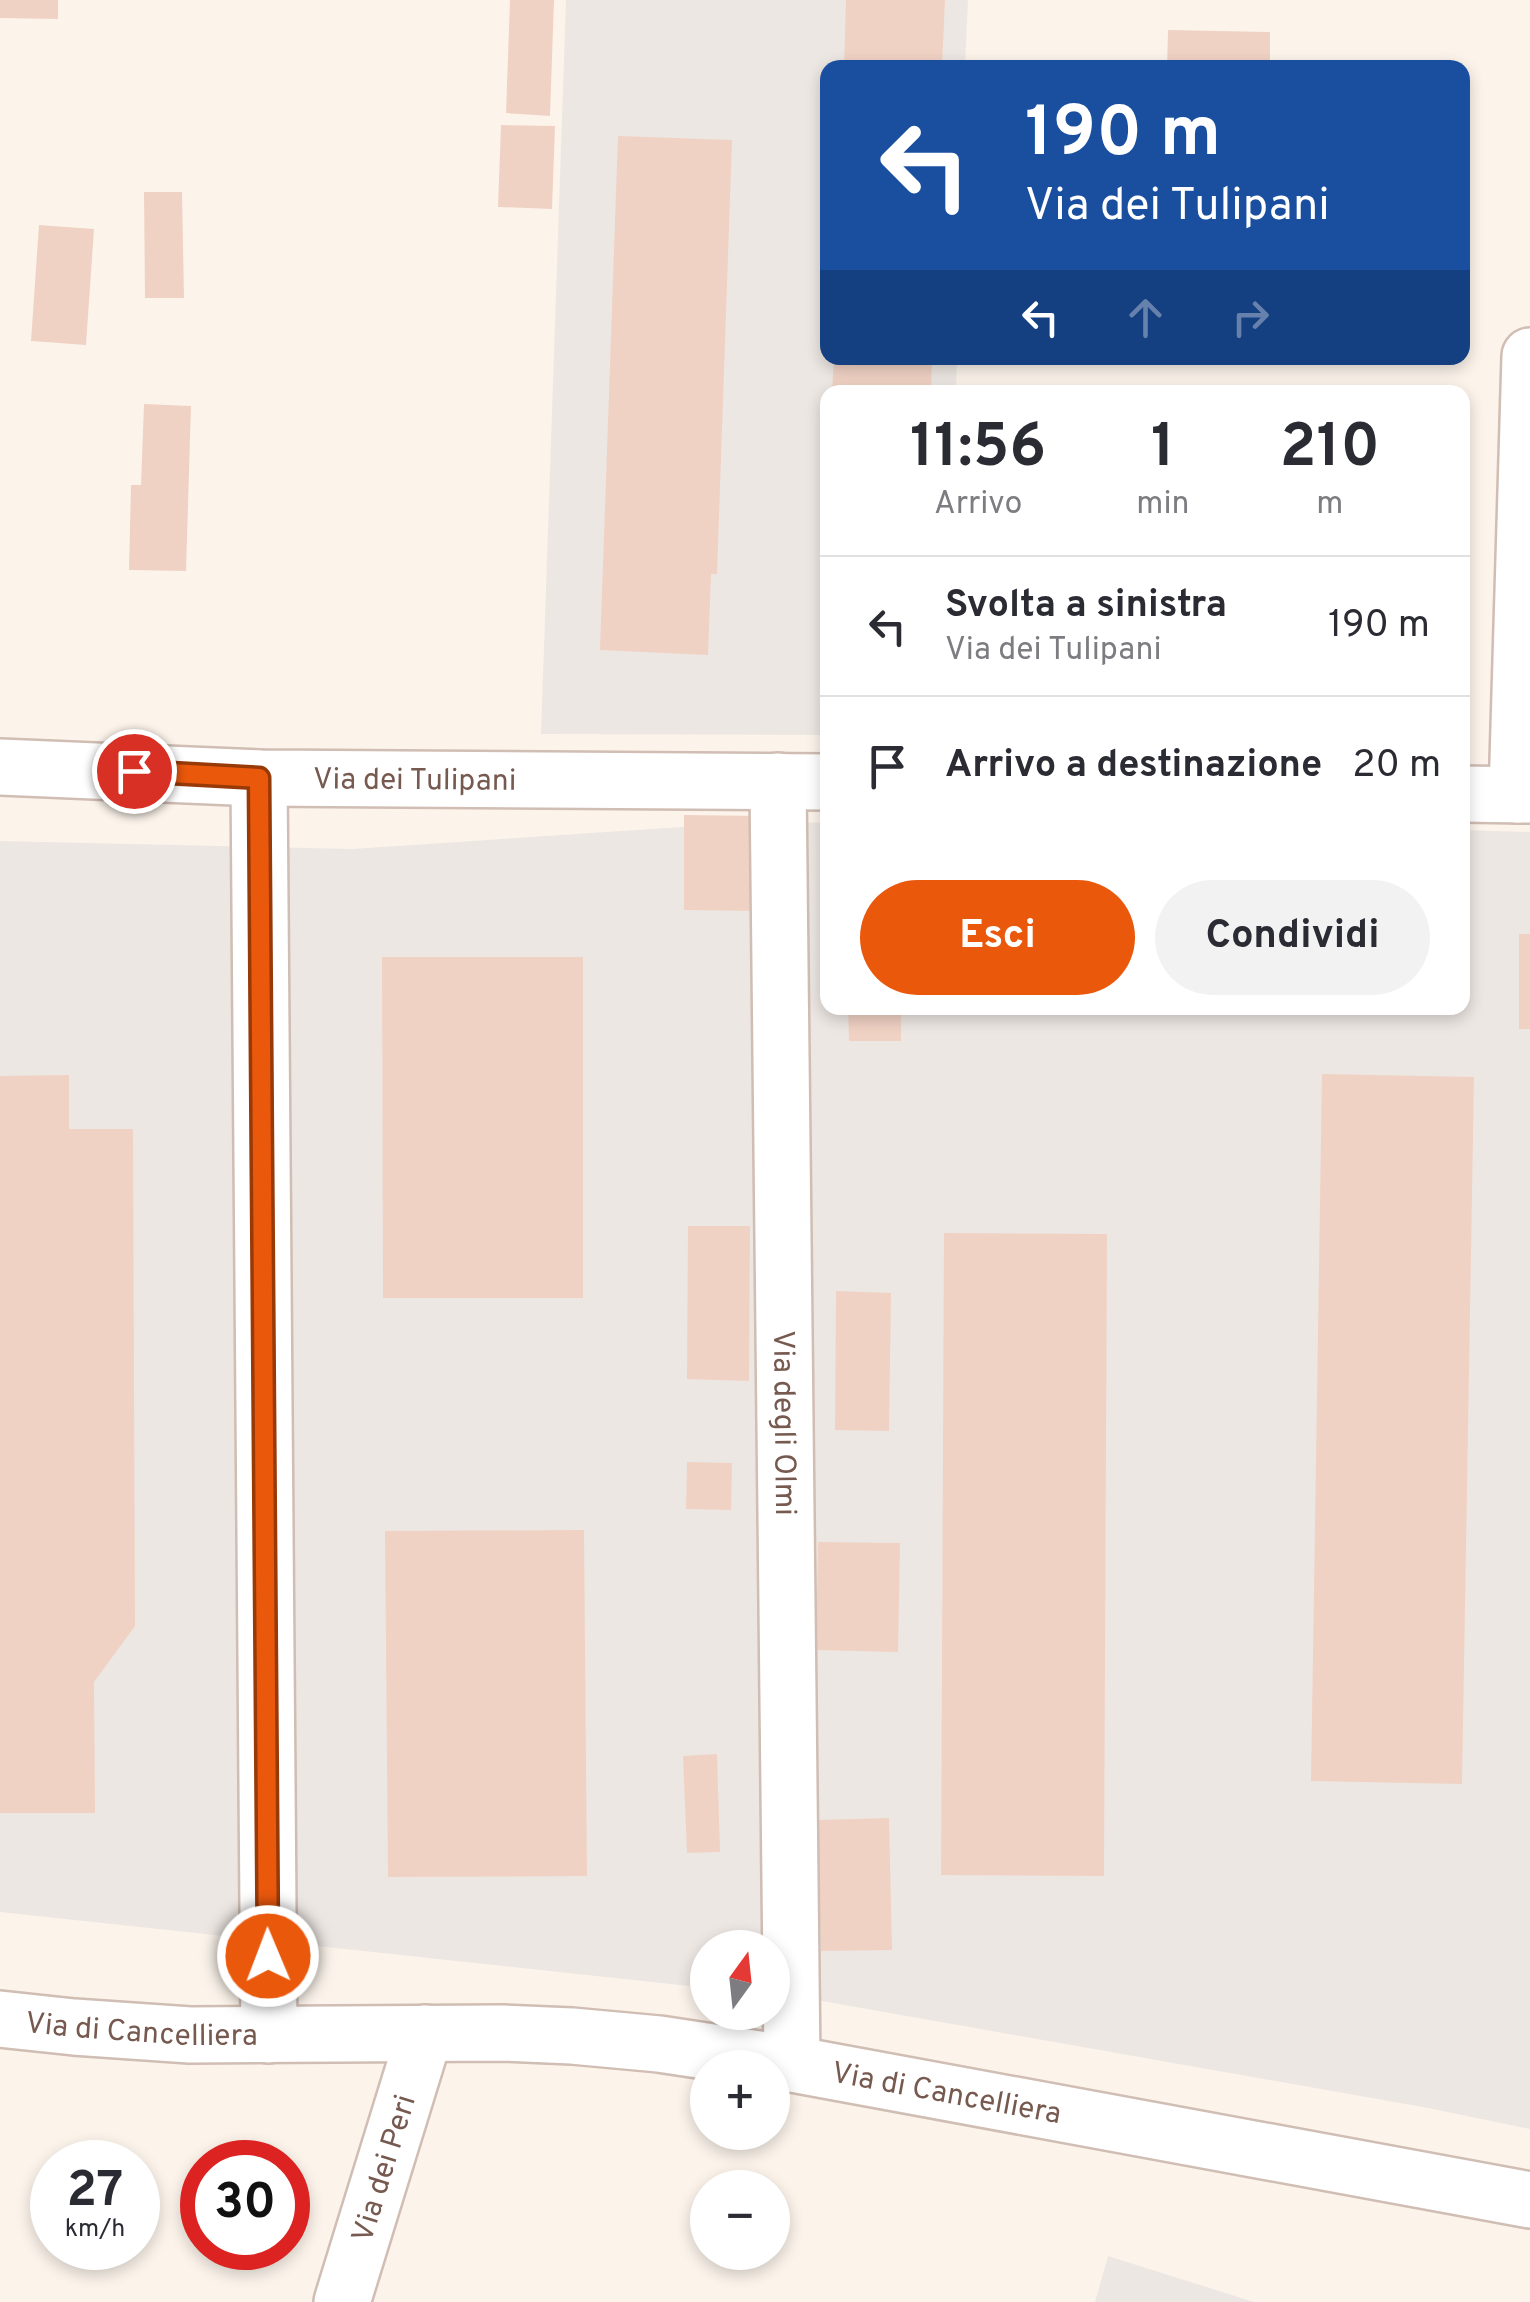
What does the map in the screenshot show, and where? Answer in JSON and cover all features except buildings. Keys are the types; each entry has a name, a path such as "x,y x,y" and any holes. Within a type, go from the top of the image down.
{"street":[{"path":"1470,794 1523,795 1530,356"},
{"name":"Via dei Tulipani","path":"0,767 259,778 803,782"},
{"path":"259,778 268,2035"},
{"name":"Via degli Olmi","path":"792,2064 803,782"},
{"name":"Via di Cancelliera","path":"0,2019 156,2033 425,2033 632,2041 792,2064 1530,2200"},
{"name":"Via dei Peri","path":"342,2302 425,2033"}],"shaded area":[{"path":"566,0 968,0 965,60 820,60 820,365 957,365 956,385 820,385 820,735 541,734"},
{"path":"772,821 820,823 820,1015 1470,1015 1470,830 1530,832 1530,2129 816,2000 790,1969 790,1930 690,1930 690,1986 0,1912 0,841 352,849"},
{"path":"1108,2256 1254,2302 1095,2302"}],"route":[{"path":"134,771 259,778 268,1956"}]}
